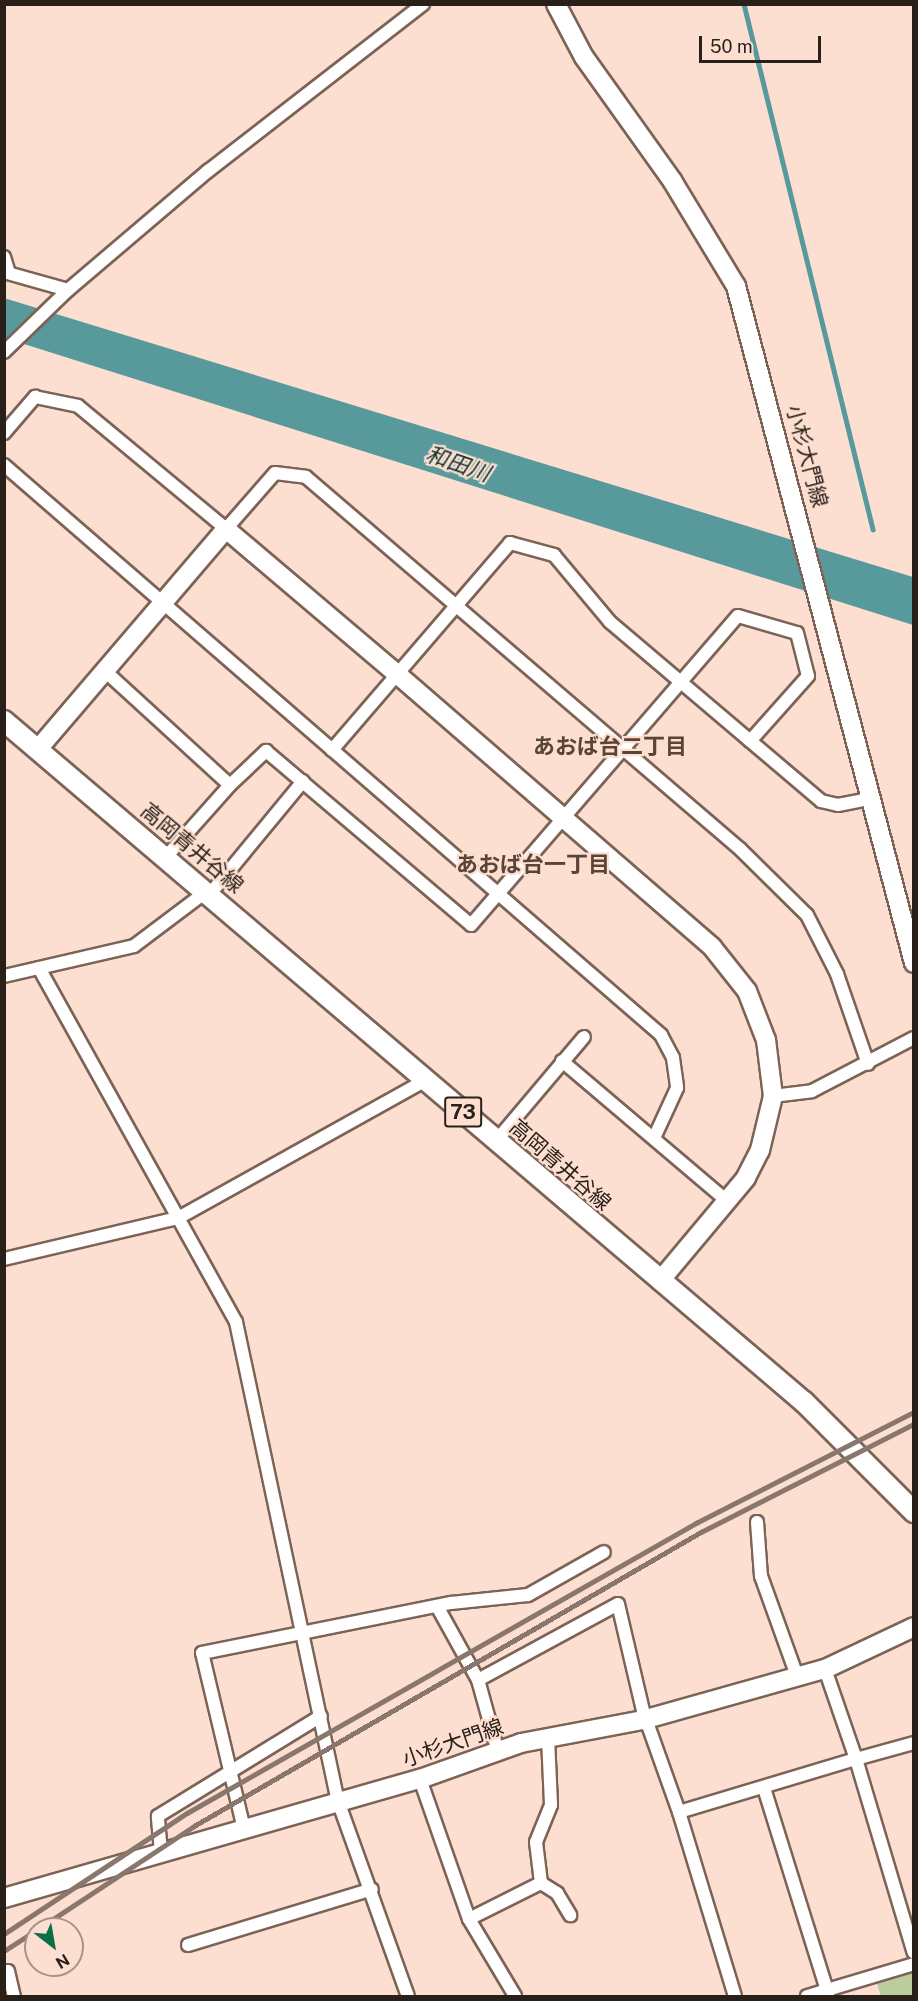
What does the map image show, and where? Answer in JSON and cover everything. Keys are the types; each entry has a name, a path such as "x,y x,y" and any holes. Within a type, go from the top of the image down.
{"main road":[{"name":"小杉大門線","path":"556,4 584,57 674,182 736,286 827,620 914,963"},
{"path":"38,749 163,607 226,529 397,674 712,947 747,991 766,1040 773,1096 760,1150 728,1201 660,1281"},
{"name":"高岡青井谷線","path":"4,721 208,892 496,1141 804,1402 914,1512"},
{"name":"小杉大門線","path":"4,1898 420,1779 498,1752 548,1738 647,1719 796,1676 825,1670 914,1627"}],"street":[{"path":"4,352 68,290 208,171 423,4"},
{"path":"4,257 7,272 68,290"},
{"path":"4,433 35,397 78,406 226,529 275,473 306,477 622,751 740,849 807,915 837,974 868,1064"},
{"path":"4,465 163,607 499,893 661,1035 673,1058 677,1088 654,1138"},
{"path":"332,750 510,543 554,555 610,622 682,680 821,801 837,805 873,798"},
{"path":"165,858 230,785 266,751 471,925 738,616 797,633 808,676 750,741"},
{"path":"105,671 230,785"},
{"path":"4,976 134,946 208,892 303,781"},
{"path":"39,968 236,1322 338,1801 372,1889 408,1996"},
{"path":"496,1141 584,1037"},
{"path":"773,1096 812,1090 868,1064 914,1038"},
{"path":"562,1061 728,1201"},
{"path":"4,1259 178,1218 426,1080"},
{"path":"757,1522 760,1576 796,1676"},
{"path":"244,1829 202,1653 303,1630 437,1606 528,1595 604,1552"},
{"path":"478,1680 618,1604 647,1719 679,1812 735,1996"},
{"path":"437,1606 478,1680 498,1752"},
{"path":"825,1670 856,1759 914,1953"},
{"path":"161,1853 158,1816 321,1716"},
{"path":"548,1738 551,1805 536,1842 542,1883 557,1893 570,1915"},
{"path":"679,1812 914,1743"},
{"path":"420,1779 469,1919 511,1995"},
{"path":"764,1788 828,1993"},
{"path":"469,1919 542,1883"},
{"path":"188,1945 372,1889"},
{"path":"807,1996 828,1993 914,1964"},
{"path":"4,1973 8,1971 15,1996"}],"green space":[{"path":"913,1972 913,1996 881,1996 877,1984"}],"water":[{"name":"和田川","path":"4,298 913,577 913,625 5,338"}],"waterway":[{"path":"744,4 873,529"}],"railway":[{"path":"4,1934 187,1813 696,1523 914,1412"},
{"path":"56,1917 194,1826 701,1532 914,1424"},
{"path":"4,1951 24,1938"}],"district":[{"name":"あおば台二丁目","path":"610,747"},
{"name":"あおば台一丁目","path":"533,865"}]}
